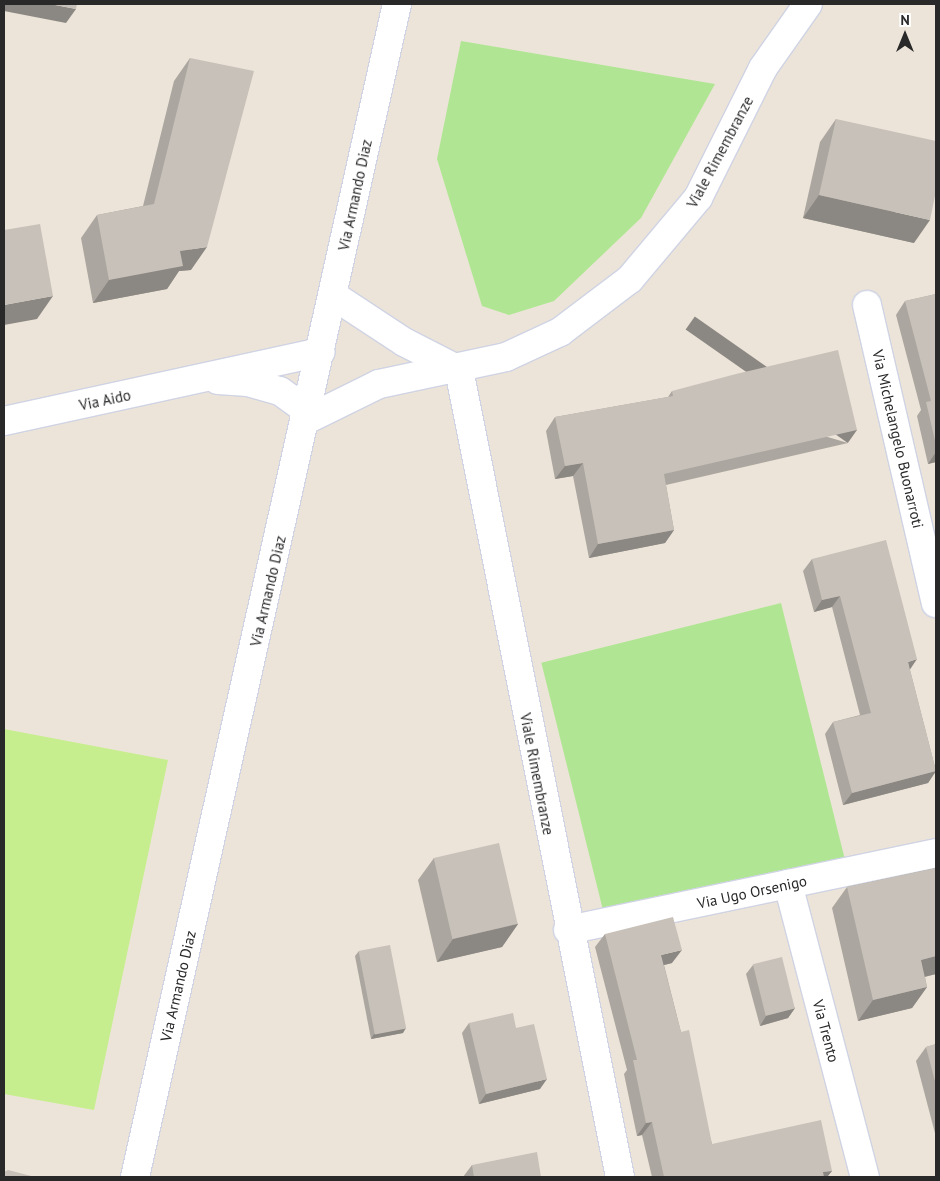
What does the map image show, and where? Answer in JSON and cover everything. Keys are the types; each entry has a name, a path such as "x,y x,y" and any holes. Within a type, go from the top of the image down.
{"street":[{"name":"Via Armando Diaz","path":"135,1177 322,352 397,4"},
{"name":"Viale Rimembranze","path":"306,420 379,384 459,370 506,357 560,332 630,280 698,198 763,68 808,4"},
{"path":"334,296 404,342 459,370"},
{"name":"Via Michelangelo Buonarroti","path":"866,305 936,603"},
{"name":"Via Aido","path":"4,421 206,379 231,369 295,361 322,352"},
{"name":"Viale Rimembranze","path":"459,370 568,930 620,1177"},
{"name":"Via Aido","path":"206,379 248,382 280,392 303,408 306,420"},
{"name":"Via Ugo Orsenigo","path":"568,930 936,853"},
{"name":"Via Trento","path":"788,884 865,1177"}],"green space":[{"path":"461,41 715,84 641,218 554,301 509,315 482,306 437,159"},
{"path":"781,603 845,858 605,918 541,663"},
{"path":"4,729 168,760 94,1110 4,1094"}],"building":[{"path":"50,4 77,4 76,9"},
{"path":"190,58 254,71 207,247 180,251 183,266 109,280 97,215 154,204"},
{"path":"836,119 936,141 936,191 930,220 819,195"},
{"path":"40,224 53,296 4,305 4,230"},
{"path":"936,294 936,445 926,402 931,401 905,301"},
{"path":"838,350 857,430 664,474 674,530 598,544 583,463 565,466 555,417 673,396 672,391"},
{"path":"886,540 917,659 908,662 936,771 852,793 833,722 871,713 840,596 822,600 812,559"},
{"path":"499,843 518,924 452,939 434,858"},
{"path":"936,868 936,956 921,960 927,987 873,1000 847,887"},
{"path":"673,917 682,950 661,955 681,1032 689,1030 712,1144 821,1120 832,1171 823,1172 824,1177 664,1177 652,1122 646,1123 633,1060 637,1060 605,934"},
{"path":"390,945 406,1028 375,1035 359,951"},
{"path":"782,957 795,1008 766,1016 753,964"},
{"path":"513,1013 516,1028 534,1024 547,1079 486,1094 469,1023"},
{"path":"936,1044 936,1085 926,1047"},
{"path":"537,1152 541,1177 474,1177 472,1165"},
{"path":"8,1170 35,1177 4,1177 4,1172"}]}
